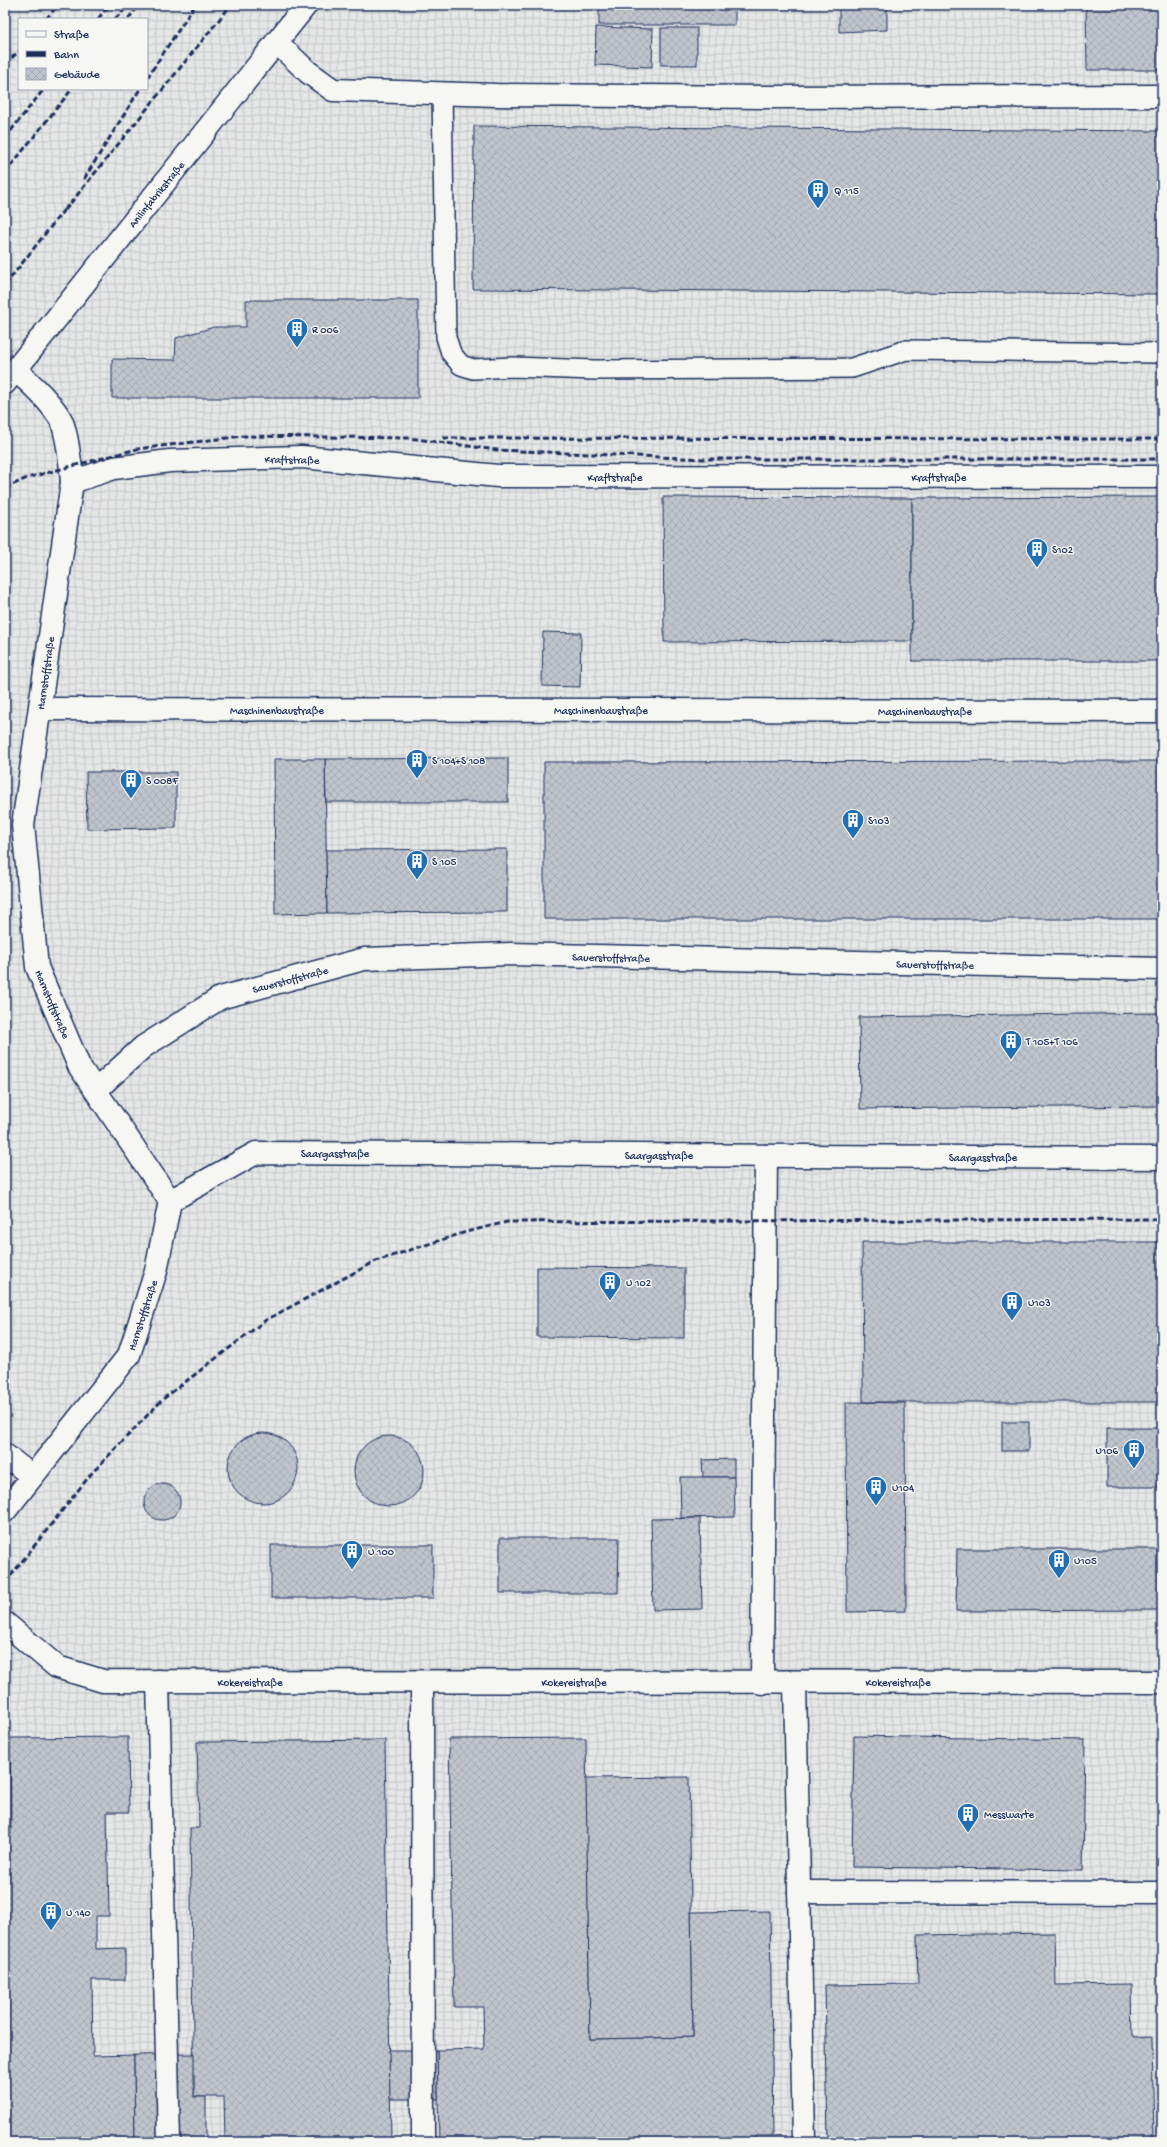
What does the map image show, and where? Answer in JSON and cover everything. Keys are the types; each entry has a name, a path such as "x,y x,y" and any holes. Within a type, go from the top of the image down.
{"street":[{"name":"Anilinfabrikstraße","path":"10,376 306,5"},
{"path":"276,42 308,72 333,90 442,93 774,97 1162,96"},
{"name":"Harnstoffstraße","path":"5,1511 129,1355 156,1271 170,1201 79,1066 37,967 23,825 72,482 71,466 60,419 41,393 10,376"},
{"name":"Kraftstraße","path":"72,482 114,468 170,461 302,457 498,476 1162,477"},
{"name":"Maschinenbaustraße","path":"40,709 1162,711"},
{"name":"Sauerstoffstraße","path":"96,1090 143,1047 220,998 364,959 510,954 1162,969"},
{"name":"Saargasstraße","path":"170,1201 256,1153 1162,1158"},
{"path":"762,1683 766,1156"},
{"path":"5,1455 32,1476"},
{"name":"Kokereistraße","path":"5,1623 57,1667 103,1681 762,1683 1162,1682"},
{"path":"158,1681 170,2142"},
{"path":"422,1682 423,2142"},
{"path":"795,1682 804,2142"},
{"path":"799,1892 1162,1893"}],"lane":[{"path":"442,93 446,337 451,353 461,364 467,367 473,369 512,367 595,370 852,368 906,350 1162,353"}],"shaded area":[{"path":"5,5 1162,5 1162,2142 5,2142"}],"building":[{"path":"599,5 735,5 735,25 599,25"},
{"path":"839,5 887,5 887,30 839,32"},
{"path":"1086,5 1162,5 1162,70 1087,70"},
{"path":"596,27 653,29 652,67 595,65"},
{"path":"661,28 697,28 697,65 661,65"},
{"name":"Q 115","path":"474,126 1162,131 1162,294 473,289"},
{"name":"R 006","path":"246,300 418,300 418,398 112,398 112,359 175,360 176,338 214,327 246,327"},
{"path":"663,497 912,498 912,641 664,642"},
{"name":"S102","path":"1162,497 1162,661 912,661 912,498"},
{"path":"543,632 581,633 580,687 542,686"},
{"name":"S 104+S 108","path":"508,758 508,802 326,802 325,759"},
{"path":"274,759 325,759 327,913 275,914"},
{"name":"S103","path":"1162,761 1162,919 544,919 544,762"},
{"name":"S 008F","path":"86,772 176,772 176,828 87,829"},
{"name":"S 105","path":"507,849 507,912 327,913 326,850"},
{"name":"T 105+T 106","path":"1162,1013 1162,1106 860,1109 859,1017"},
{"name":"U103","path":"862,1242 1162,1242 1162,1402 863,1402"},
{"name":"U 102","path":"537,1267 684,1268 684,1338 537,1337"},
{"name":"U104","path":"846,1402 905,1403 906,1611 847,1612"},
{"path":"1002,1422 1029,1422 1029,1451 1002,1451"},
{"name":"U106","path":"1107,1428 1162,1428 1162,1487 1107,1487"},
{"path":"256,1433 270,1433 283,1439 292,1448 296,1454 298,1468 296,1482 288,1493 277,1501 270,1503 256,1503 249,1501 238,1493 230,1482 228,1475 228,1461 230,1454 238,1443 249,1435"},
{"path":"382,1436 396,1436 409,1442 418,1451 422,1457 424,1471 422,1485 414,1496 403,1504 396,1506 382,1506 375,1504 364,1496 356,1485 354,1478 354,1464 356,1457 364,1446 375,1438"},
{"path":"734,1459 734,1477 703,1477 702,1460"},
{"path":"680,1477 734,1477 735,1517 681,1518"},
{"path":"162,1484 172,1487 177,1492 180,1502 177,1512 172,1517 162,1520 152,1517 147,1512 144,1502 147,1492 152,1487"},
{"path":"700,1518 702,1609 653,1610 651,1519"},
{"path":"500,1538 619,1538 618,1593 500,1593"},
{"name":"U 100","path":"271,1545 433,1545 433,1598 271,1598"},
{"name":"U105","path":"957,1549 1162,1549 1162,1610 956,1611"},
{"name":"Messwarte","path":"854,1736 1085,1740 1083,1870 852,1867"},
{"name":"U 140","path":"128,1737 129,1812 107,1812 109,1916 96,1916 96,1949 125,1948 125,1980 92,1980 93,2056 134,2055 135,2142 5,2142 5,1834 11,1834 10,1738"},
{"path":"586,1738 590,2039 693,2037 691,1912 770,1911 773,2136 755,2136 755,2142 616,2142 616,2139 534,2140 534,2142 439,2142 437,2050 484,2049 483,2007 454,2007 449,1739"},
{"path":"385,1740 391,2142 225,2142 224,2097 194,2097 190,1828 199,1828 197,1742"},
{"path":"689,1777 693,2037 590,2039 586,1778"},
{"path":"1055,1933 1056,1985 1132,1984 1133,2038 1152,2037 1154,2142 828,2142 825,1985 918,1984 917,1935"},
{"path":"389,2050 437,2050 438,2099 390,2099"},
{"path":"194,2054 194,2097 206,2097 206,2142 135,2142 134,2055"}],"railway":[{"path":"47,18 58,5"},
{"path":"99,18 109,5"},
{"path":"116,18 129,5"},
{"path":"129,18 139,5"},
{"path":"148,76 195,5"},
{"path":"65,210 231,5"},
{"path":"5,64 18,52"},
{"path":"5,138 43,90"},
{"path":"5,173 71,90"},
{"path":"84,179 139,90"},
{"path":"5,285 67,206"},
{"path":"5,488 27,478 137,449 243,436 409,438 497,450 707,459 1162,459"},
{"path":"443,438 1162,439"},
{"path":"5,1583 91,1474 163,1399 266,1320 376,1261 466,1232 507,1222 1162,1219"}],"place":[{"name":"Q 115","path":"818,210"},
{"name":"R 006","path":"297,348"},
{"name":"S102","path":"1037,568"},
{"name":"S 104+S 108","path":"417,780"},
{"name":"S 008F","path":"131,800"},
{"name":"S103","path":"853,840"},
{"name":"S 105","path":"417,880"},
{"name":"T 105+T 106","path":"1011,1060"},
{"name":"U 102","path":"610,1302"},
{"name":"U103","path":"1012,1322"},
{"name":"U106","path":"1134,1470"},
{"name":"U104","path":"876,1506"},
{"name":"U 100","path":"352,1570"},
{"name":"U105","path":"1059,1580"},
{"name":"Messwarte","path":"968,1834"},
{"name":"U 140","path":"51,1932"}]}
